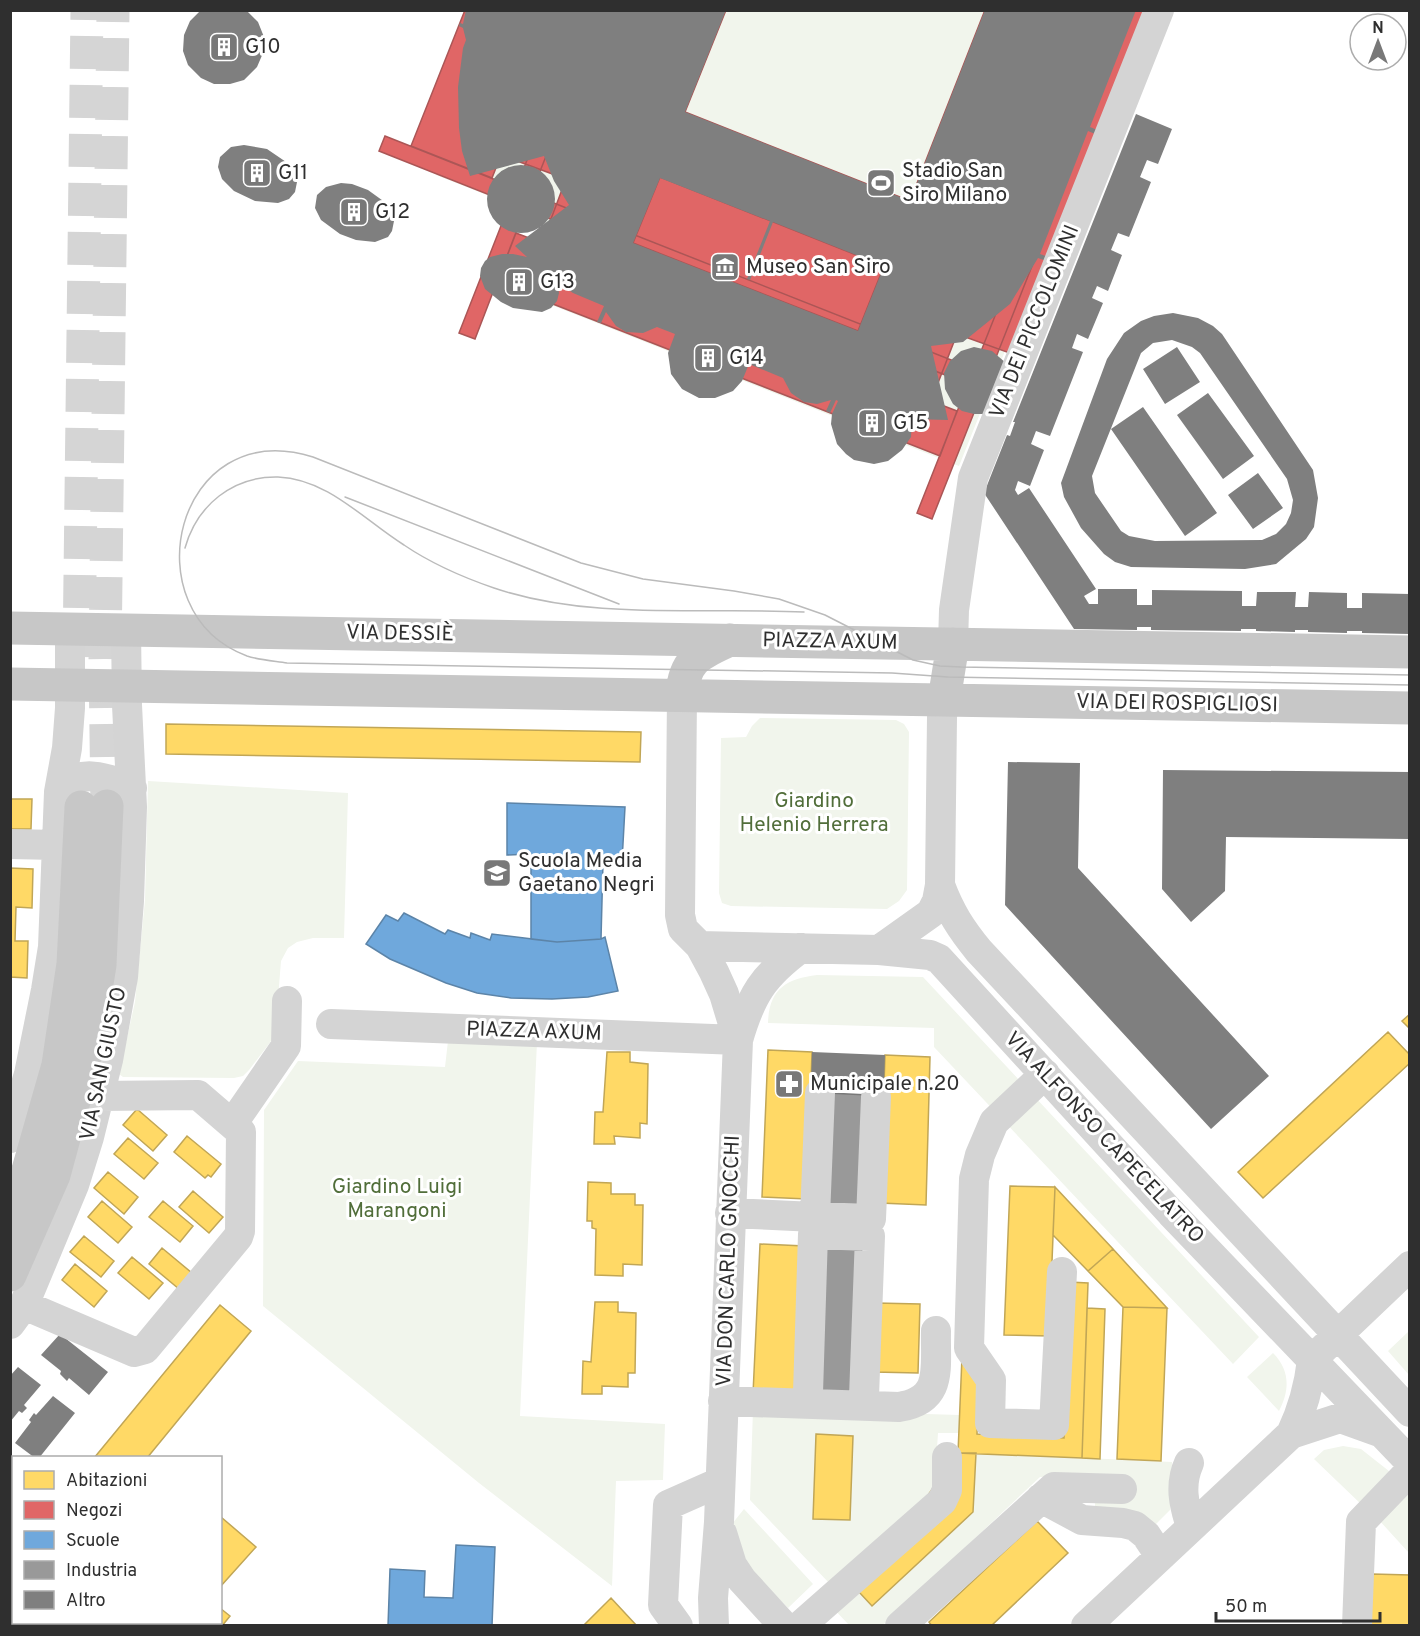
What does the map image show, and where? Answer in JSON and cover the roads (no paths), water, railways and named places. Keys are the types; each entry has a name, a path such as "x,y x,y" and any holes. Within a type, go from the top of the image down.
{"main road":[{"name":"VIA DESSIÈ","path":"10,628 730,640"},
{"name":"PIAZZA AXUM","path":"682,695 683,677 699,654 730,640 953,644"},
{"path":"10,684 944,700 953,644 1410,652"},
{"name":"VIA DEI ROSPIGLIOSI","path":"944,700 1410,708"},
{"name":"VIA SAN GIUSTO","path":"10,1216 28,1170 58,1065 95,798"},
{"name":"VIA SAN GIUSTO","path":"10,1275 54,1175 83,1068 100,965 95,798"}],"street":[{"name":"VIA DEI PICCOLOMINI","path":"953,644 954,610 973,478 1159,10"},
{"name":"VIA SAN GIUSTO","path":"17,1314 74,1185 99,1096 123,977 129,901 95,798 67,748 70,629"},
{"name":"VIA SAN GIUSTO","path":"10,1138 29,1074 46,990 54,928 57,845 95,798 127,686 126,630"},
{"name":"PIAZZA AXUM","path":"331,1024 738,1040 724,994 700,946 683,929 680,915 682,695"},
{"path":"700,946 879,950 931,913 937,901 940,885 944,700"},
{"path":"10,844 57,845"},
{"name":"VIA ALFONSO CAPECELATRO","path":"940,885 955,919 979,951 1410,1412"},
{"path":"738,1040 747,1011 765,979 801,948"},
{"name":"VIA ALFONSO CAPECELATRO","path":"879,950 930,955 939,959 1172,1213 1410,1462"},
{"path":"232,1123 286,1047 287,1001"},
{"name":"VIA DON CARLO GNOCCHI","path":"714,1626 713,1598 719,1522 738,1040"},
{"path":"1045,1074 994,1122 980,1155 974,1179 969,1348 991,1380 990,1423 1054,1425 1062,1272"},
{"path":"808,1393 820,1093"},
{"path":"17,1314 134,1352 145,1349 238,1237 240,1231 241,1132 198,1095 99,1096"},
{"path":"814,1226 871,1220 876,1097"},
{"path":"1172,1213 1199,1186"},
{"path":"730,1222 814,1226 870,1236 864,1397"},
{"path":"1086,1626 1291,1434 1303,1410 1309,1390 1312,1360 1410,1266"},
{"path":"723,1401 898,1407 913,1404 927,1395 934,1386 936,1331"},
{"path":"1291,1434 1340,1418 1384,1433"},
{"path":"800,1626 942,1501 947,1490 947,1456"},
{"path":"1189,1463 1184,1474 1182,1490 1191,1527"},
{"path":"1357,1626 1361,1522 1410,1471"},
{"path":"678,1626 663,1605 668,1505 720,1482"},
{"path":"900,1626 1054,1487 1122,1489"},
{"path":"1041,1498 1082,1520 1135,1526 1146,1535 1160,1556"},
{"name":"VIA DON CARLO GNOCCHI","path":"719,1522 732,1565 742,1580 784,1626"}],"tunnel":[{"path":"79,657 87,10"},
{"path":"107,806 105,659 113,10"}],"tram line":[{"path":"1410,675 940,666 913,660 825,615 779,599 643,579 581,563 313,457 266,451 228,464 200,489 184,524 180,562 188,600 210,633 247,656 287,663 892,673 948,677 1410,685"},
{"path":"185,548 198,519 219,496 246,482 278,477 296,479 329,493 404,545 448,570 494,588 531,598 608,609 804,612"},
{"path":"345,497 619,604"}],"place":[{"name":"G10","path":"224,47"},
{"name":"G11","path":"257,173"},
{"name":"Stadio San Siro Milano","path":"881,183"},
{"name":"G12","path":"354,212"},
{"name":"Museo San Siro","path":"725,267"},
{"name":"G13","path":"519,282"},
{"name":"G14","path":"708,358"},
{"name":"G15","path":"872,423"},
{"name":"Scuola Media Gaetano Negri","path":"497,873"},
{"name":"Municipale n.20","path":"789,1084"}],"park label":[{"name":"Giardino Helenio Herrera","path":"814,813"},
{"name":"Giardino Luigi Marangoni","path":"397,1199"}]}
